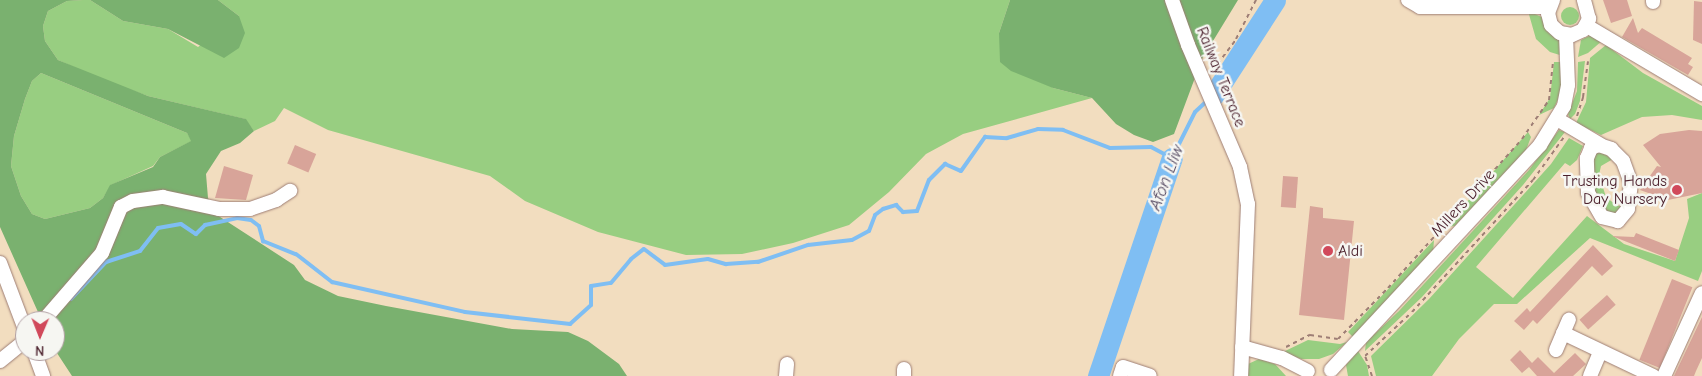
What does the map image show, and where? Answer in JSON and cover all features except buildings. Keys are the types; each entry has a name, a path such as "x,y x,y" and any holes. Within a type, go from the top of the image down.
{"street":[{"name":"Railway Terrace","path":"1172,0 1205,86 1240,167 1248,204 1241,376"},
{"path":"1408,0 1420,7 1482,3 1552,4 1551,25 1566,35 1578,33 1587,26 1590,12 1584,0"},
{"path":"1587,26 1701,90"},
{"name":"Millers Drive","path":"1333,373 1540,145 1557,119 1568,85 1566,35"},
{"path":"1557,119 1611,149 1623,161 1632,183 1628,209 1618,221 1608,221 1598,212 1589,198 1585,181 1589,152 1594,146 1601,145"},
{"path":"52,311 102,253 121,207 133,201 163,197 220,209 250,209 276,200 290,191"},
{"path":"0,263 18,311"},
{"path":"1664,376 1702,293"},
{"path":"1556,350 1569,320"},
{"path":"1563,333 1653,376"},
{"path":"1242,347 1282,358 1306,374 1322,366 1333,373"},
{"path":"0,361 15,349"},
{"path":"1590,376 1600,352"},
{"path":"38,361 43,376"},
{"path":"1120,376 1123,367 1150,376"}],"path":[{"path":"1205,86 1236,40 1256,0"},
{"path":"1286,347 1310,335 1338,338 1388,288 1522,139 1549,100 1553,62"},
{"path":"1372,376 1365,356 1412,312 1533,180 1570,127 1581,107 1588,62"}],"green space":[{"path":"0,0 83,0 67,1 48,11 43,26 45,41 58,60 148,96 246,119 254,131 240,143 221,151 206,174 208,198 217,215 294,265 305,280 338,296 386,306 512,329 568,332 588,341 619,364 627,376 72,376 62,361 65,361 65,311 38,311 0,227","holes":["41,73 187,133 191,141 160,157 153,167 110,185 103,198 90,208 45,219 32,214 21,196 11,166 14,136 25,99 32,81"]},
{"path":"90,0 123,21 168,29 198,47 239,16 218,0 1010,0 999,33 1053,88 1092,98 963,134 926,154 889,192 849,225 793,243 742,254 686,255 598,232 525,201 490,176 328,130 284,108 275,121 254,131 245,119 148,96 103,80 58,60 45,41 43,26 48,11 67,1"},
{"path":"90,0 218,0 239,16 245,33 239,48 224,58 168,29 123,21"},
{"path":"1010,0 1238,0 1202,59 1174,134 1153,142 1134,135 1116,124 1092,98 1053,88 1011,71 1000,62 999,33"},
{"path":"1570,7 1576,10 1579,16 1576,22 1570,25 1564,22 1561,16 1564,10"},
{"path":"1528,11 1544,18 1548,30 1559,40 1563,56 1550,52 1536,39"},
{"path":"1591,35 1603,40 1588,53 1578,57 1581,40"},
{"path":"1606,45 1643,73 1702,106 1702,120 1672,115 1642,117 1601,135 1576,123 1586,102 1590,58"},
{"path":"1585,61 1580,101 1575,114 1570,119 1568,114 1577,91 1578,62"},
{"path":"1554,62 1560,62 1563,78 1560,95 1554,108 1539,115 1550,98"},
{"path":"41,73 187,133 192,141 160,157 153,166 111,185 103,198 90,208 45,219 32,214 21,196 11,166 14,136 25,99 32,81"},
{"path":"1559,130 1565,132 1523,185 1422,297 1365,351 1366,342 1399,311 1529,170"},
{"path":"1528,132 1531,137 1526,150 1455,226 1445,227"},
{"path":"1569,138 1583,146 1577,160 1570,166 1565,163 1476,267 1513,298 1587,216 1624,244 1675,261 1689,218 1687,199 1702,193 1702,271 1698,281 1590,238 1517,304 1494,304 1459,339 1432,376 1376,376 1371,356 1429,299 1551,164"},
{"path":"1600,152 1613,159 1601,166 1599,175 1606,197 1616,205 1624,207 1617,215 1606,212 1594,195 1591,164 1595,154"},
{"path":"1434,240 1433,254 1353,337 1348,332"},
{"path":"1308,340 1340,344 1347,342 1333,354 1319,359 1301,359 1283,352"},
{"path":"1358,351 1367,365 1369,376 1348,376 1346,365"},
{"path":"1259,359 1275,364 1286,376 1246,376 1248,364"}],"waterway":[{"name":"Afon Lliw","path":"1213,96 1275,0"},
{"path":"71,299 106,262 140,251 158,228 181,224 196,234 205,225 237,218 251,220 259,226 263,241 296,254 332,282 465,312 570,324 591,305 591,286 611,283 631,259 644,249 665,265 708,259 726,264 758,262 808,245 852,240 869,231 875,215 883,209 896,205 903,212 917,211 929,180 945,164 961,171 985,137 1007,138 1038,129 1063,130 1110,148 1151,147 1172,158 1195,112 1208,100"},
{"name":"Afon Lliw","path":"1098,376 1172,158"}],"place":[{"name":"Trusting Hands Day Nursery","path":"1677,190"},
{"name":"Aldi","path":"1328,251"}]}
